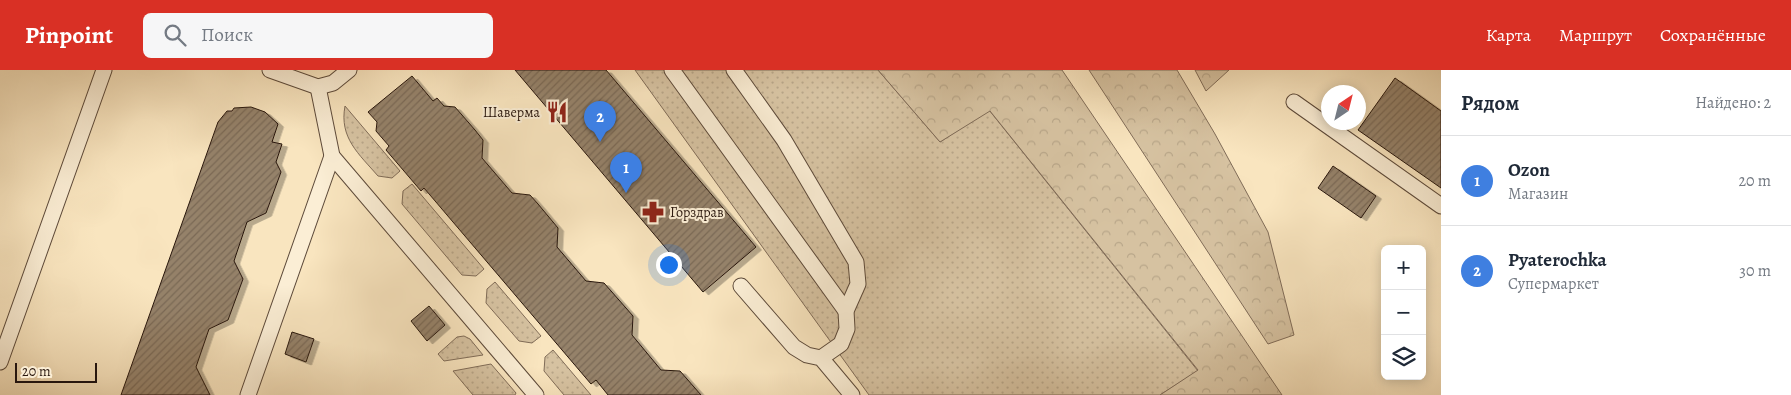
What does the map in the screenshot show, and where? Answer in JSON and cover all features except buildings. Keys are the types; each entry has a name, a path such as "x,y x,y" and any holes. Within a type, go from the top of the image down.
{"lane":[{"path":"0,362 104,70"},
{"path":"270,70 318,87 333,83 349,70"},
{"path":"672,70 846,311 848,329 841,344 821,358"},
{"path":"734,70 784,140 856,262 858,284 846,311"},
{"path":"318,87 332,156 536,395"},
{"path":"1294,102 1441,206"},
{"path":"248,395 332,156"},
{"path":"741,286 794,347 807,355 821,358 852,395"}],"green space":[{"path":"635,70 878,70 940,142 989,110 1198,371 1160,395 869,395"},
{"path":"878,70 1062,70 1282,395 1160,395 1198,370 990,111 940,142"},
{"path":"1089,70 1177,70 1215,134 1268,232 1294,335 1268,344"},
{"path":"1195,70 1229,70 1206,91"},
{"path":"345,106 400,171 392,178 378,176 352,145 345,127"},
{"path":"412,184 484,269 476,276 462,275 402,204 403,191"},
{"path":"495,282 541,336 532,343 519,341 486,303 487,289"},
{"path":"464,336 470,339 483,355 444,361 438,354 457,337"},
{"path":"553,350 591,395 564,395 544,371 545,357"},
{"path":"491,364 516,393 515,395 473,395 453,371"}],"place":[{"name":"Шаверма","path":"557,112"},
{"name":"Pyaterochka","path":"600,142"},
{"name":"Ozon","path":"626,193"},
{"name":"Горздрав","path":"653,212"}]}
